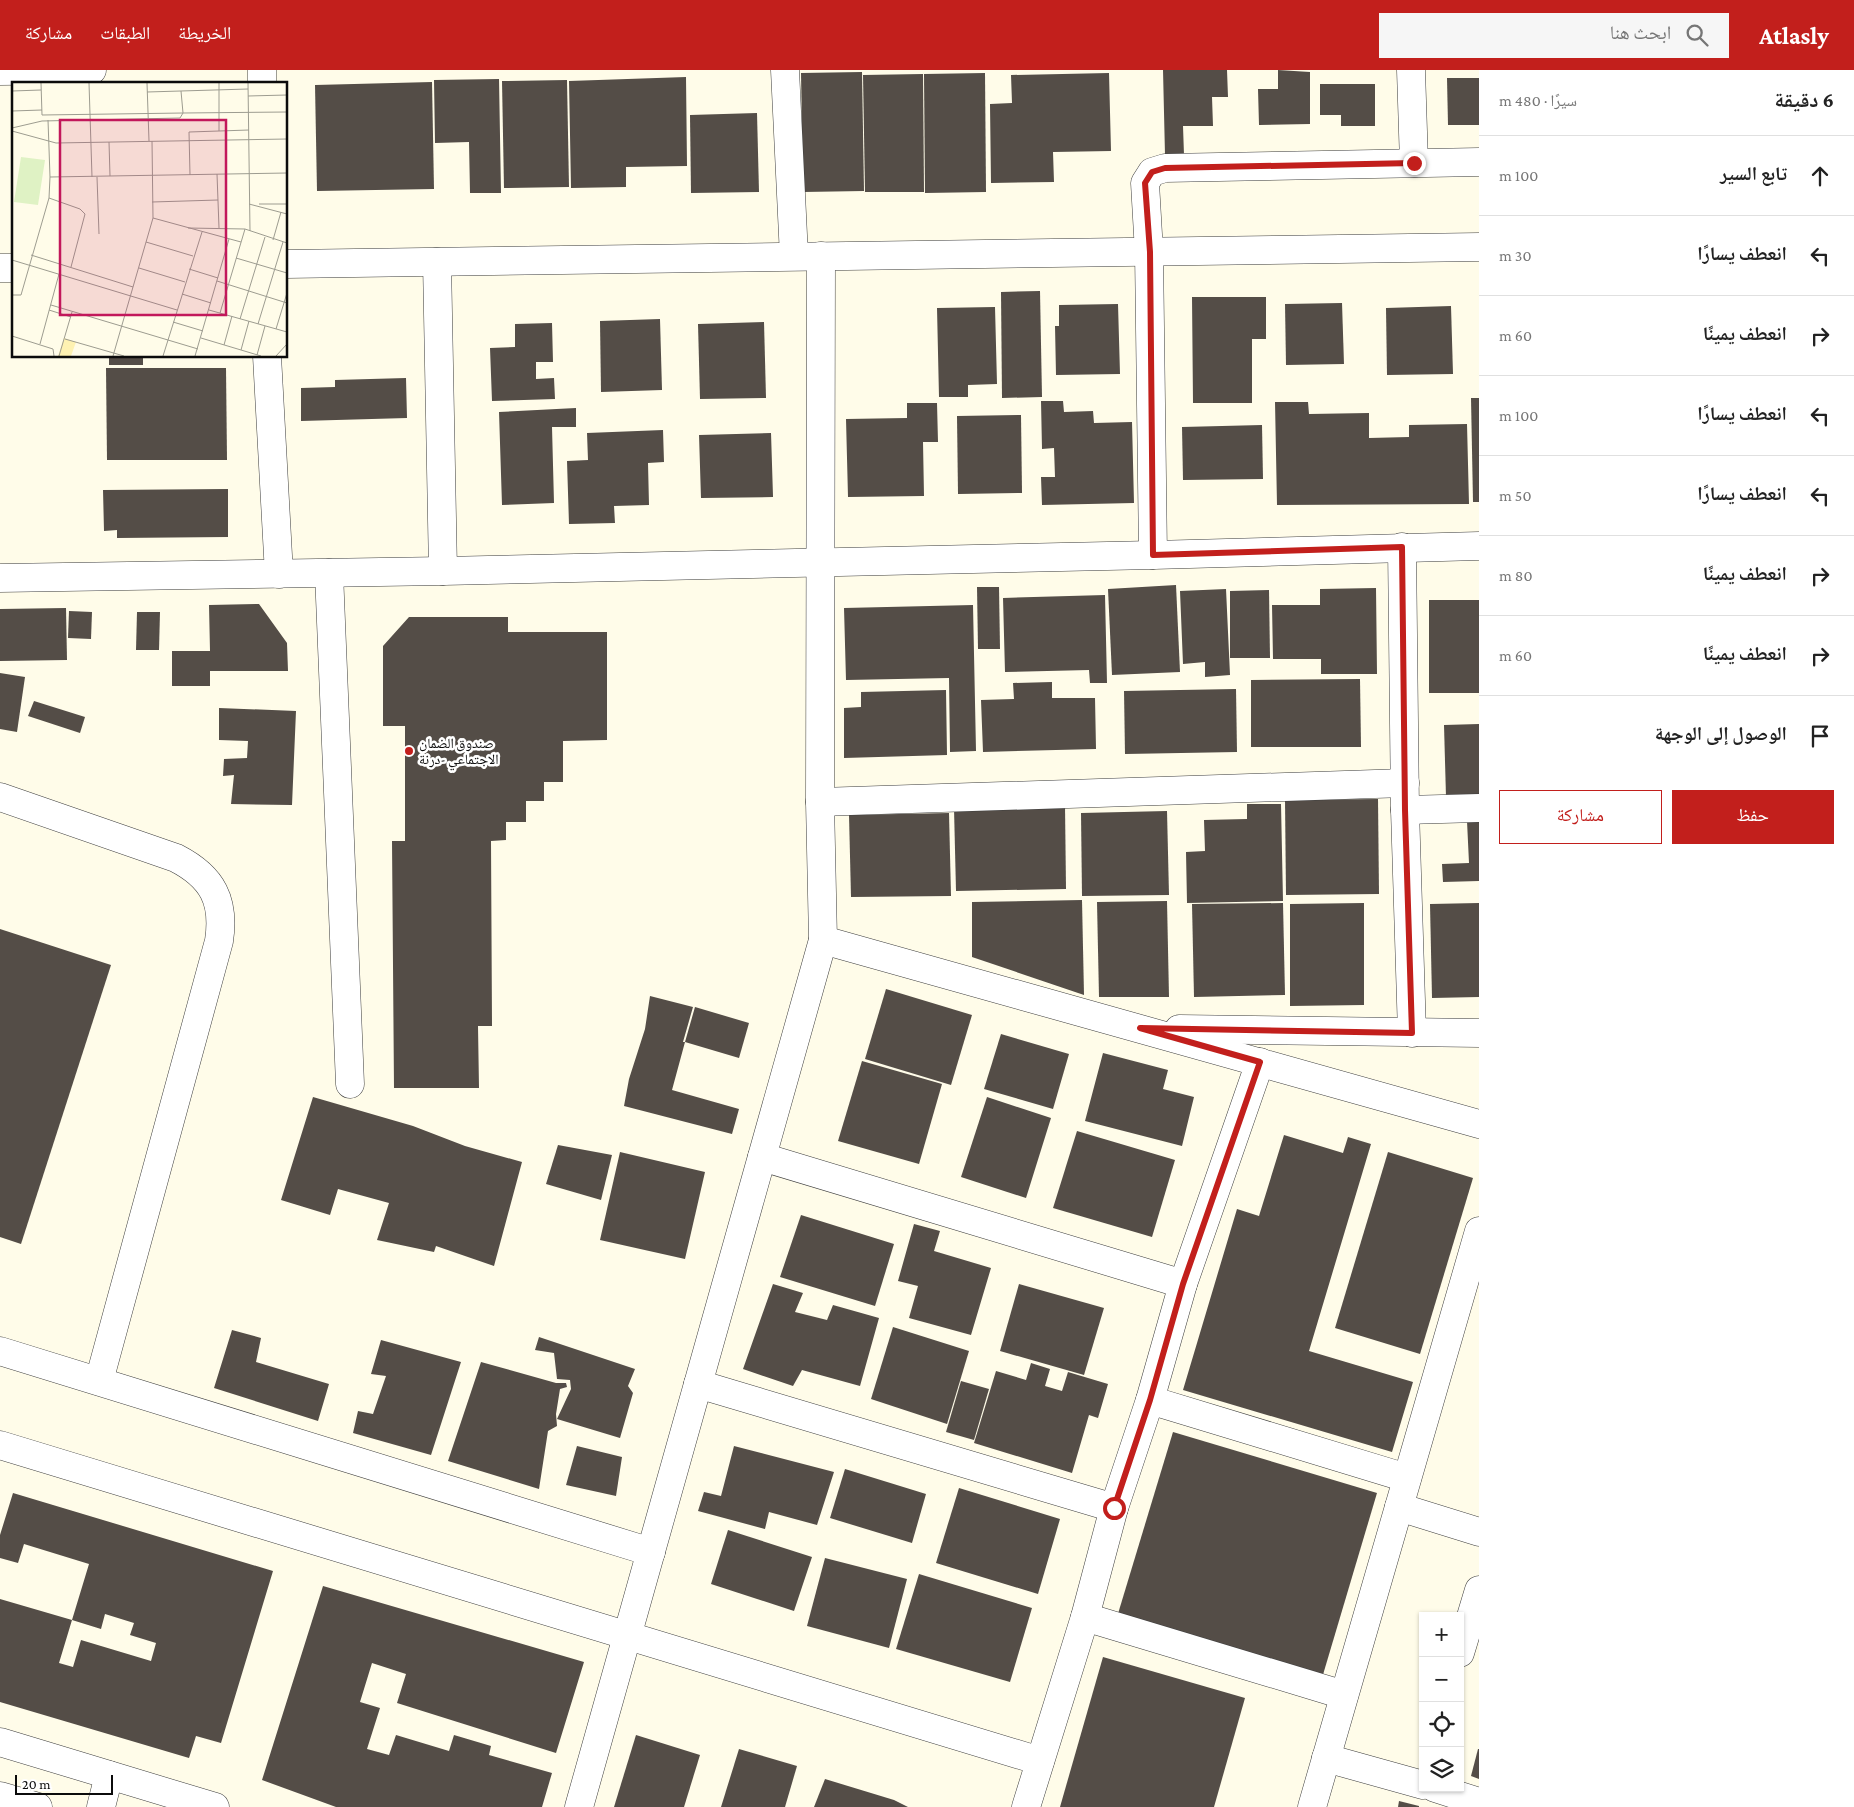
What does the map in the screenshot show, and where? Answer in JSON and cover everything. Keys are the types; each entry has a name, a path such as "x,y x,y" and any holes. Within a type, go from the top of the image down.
{"street":[{"path":"0,71 92,70"},
{"path":"785,70 794,256"},
{"path":"1411,70 1414,163"},
{"path":"1153,555 1150,252 1145,183 1152,172 1165,168 1479,162"},
{"path":"288,264 1479,247"},
{"path":"579,1807 823,940 820,802 822,256"},
{"path":"436,262 443,571"},
{"path":"267,358 279,574"},
{"path":"0,578 821,563 1479,546"},
{"path":"1402,547 1405,810 1412,1033"},
{"path":"329,573 350,1084"},
{"path":"820,802 1405,783"},
{"path":"0,797 176,858 191,866 204,877 213,890 220,907 222,924 219,941 99,1381"},
{"path":"1405,810 1479,808"},
{"path":"823,940 1479,1124"},
{"path":"1140,1028 1412,1033 1479,1032"},
{"path":"1026,1807 1085,1617 1114,1508 1150,1400 1183,1284 1260,1062"},
{"path":"762,1157 1183,1284"},
{"path":"1312,1807 1479,1231"},
{"path":"0,1351 651,1552"},
{"path":"698,1384 1114,1508"},
{"path":"1150,1400 1407,1478"},
{"path":"0,1445 1040,1761"},
{"path":"1399,1507 1479,1532"},
{"path":"1464,1640 1479,1590"},
{"path":"1085,1617 1344,1695"},
{"path":"0,1742 215,1807"},
{"path":"1326,1758 1419,1782"},
{"path":"101,1807 110,1775"},
{"path":"1449,1792 1479,1802"},
{"path":"0,1796 38,1807"}],"building":[{"path":"1163,70 1227,70 1228,97 1212,97 1213,126 1183,126 1184,155 1165,155"},
{"path":"1278,70 1310,72 1310,124 1259,125 1258,89 1278,89"},
{"path":"862,72 864,191 803,192 801,73"},
{"path":"985,73 986,192 925,193 924,74"},
{"path":"1109,73 1111,151 1053,152 1054,182 991,183 990,104 1012,103 1011,75"},
{"path":"923,74 924,192 865,192 863,75"},
{"path":"686,77 687,166 626,167 626,187 571,188 569,81"},
{"path":"1447,78 1479,78 1479,125 1448,125"},
{"path":"499,79 501,193 470,193 469,142 435,143 434,80"},
{"path":"567,80 569,187 504,188 502,81"},
{"path":"432,82 434,189 317,191 315,85"},
{"path":"1320,84 1375,84 1375,126 1341,126 1341,115 1320,115"},
{"path":"757,113 759,192 691,193 690,115"},
{"path":"1040,291 1042,397 1002,398 1001,292"},
{"path":"1192,297 1266,297 1266,339 1252,339 1252,403 1193,403"},
{"path":"1342,303 1344,364 1286,365 1285,304"},
{"path":"1118,304 1120,374 1056,375 1055,326 1059,326 1059,305"},
{"path":"1451,306 1453,374 1387,375 1386,308"},
{"path":"995,307 997,384 968,385 968,397 939,397 937,308"},
{"path":"660,319 662,390 601,392 600,321"},
{"path":"764,322 766,398 700,399 698,324"},
{"path":"552,323 553,362 536,362 536,379 554,378 555,399 492,401 490,348 515,347 515,324"},
{"path":"109,358 143,358 143,365 109,365"},
{"path":"106,368 226,368 227,460 107,460"},
{"path":"406,378 407,418 301,421 301,388 335,387 335,380"},
{"path":"1471,398 1479,398 1479,502 1473,502"},
{"path":"1041,401 1063,401 1064,412 1093,411 1094,423 1132,422 1134,503 1042,505 1041,477 1055,477 1054,448 1042,449"},
{"path":"1275,402 1308,402 1309,414 1369,413 1369,438 1409,437 1409,425 1467,424 1469,504 1277,505"},
{"path":"907,403 937,403 938,442 923,442 924,496 848,497 846,419 907,418"},
{"path":"576,408 576,427 552,427 554,503 502,505 499,412"},
{"path":"1021,415 1022,493 958,494 957,416"},
{"path":"1262,425 1263,479 1183,480 1182,427"},
{"path":"663,430 664,462 648,463 649,505 614,506 615,523 569,524 567,461 588,460 587,433"},
{"path":"771,433 773,497 701,498 699,435"},
{"path":"228,489 228,537 117,538 117,530 104,531 103,490"},
{"path":"1176,585 1180,672 1112,675 1108,589"},
{"path":"977,587 999,587 1000,649 978,649"},
{"path":"1376,588 1377,674 1321,674 1321,659 1273,659 1272,605 1320,605 1320,589"},
{"path":"1226,589 1230,675 1205,677 1205,662 1183,664 1180,591"},
{"path":"1269,590 1270,658 1230,658 1230,591"},
{"path":"1105,595 1107,683 1090,683 1089,670 1005,672 1003,598"},
{"path":"1429,600 1479,600 1479,693 1429,693"},
{"path":"259,604 287,643 288,671 210,671 210,686 172,686 172,651 210,651 209,605"},
{"path":"973,605 976,751 950,752 949,678 846,680 844,608"},
{"path":"66,608 67,660 0,661 0,609"},
{"path":"69,611 92,612 91,639 68,638"},
{"path":"137,612 160,612 159,650 136,650"},
{"path":"409,617 508,617 508,632 607,632 607,740 563,741 563,782 544,782 544,801 526,801 526,822 506,822 506,840 491,841 492,1026 478,1026 479,1088 394,1088 392,841 405,841 405,726 383,726 383,646"},
{"path":"0,673 25,677 17,732 0,729"},
{"path":"1360,679 1361,747 1251,747 1251,680"},
{"path":"1052,682 1052,698 1095,698 1096,749 983,752 981,700 1014,699 1013,683"},
{"path":"1236,689 1237,752 1125,754 1124,691"},
{"path":"946,690 947,755 844,758 844,708 861,707 861,692"},
{"path":"34,701 85,717 80,733 28,716"},
{"path":"219,708 296,711 292,805 231,804 234,775 223,776 224,759 247,758 248,741 219,740"},
{"path":"1479,724 1479,796 1446,797 1444,725"},
{"path":"1378,799 1379,894 1286,895 1285,800"},
{"path":"1247,804 1281,804 1283,901 1187,903 1186,852 1205,851 1204,820 1247,819"},
{"path":"1065,806 1066,889 956,891 954,808"},
{"path":"1167,811 1169,895 1082,896 1081,813"},
{"path":"949,813 951,896 851,897 849,815"},
{"path":"1479,820 1479,881 1443,882 1442,864 1469,863 1467,821"},
{"path":"1082,900 1084,995 972,957 972,902"},
{"path":"1167,901 1169,997 1099,997 1097,902"},
{"path":"1283,903 1285,995 1194,997 1192,904"},
{"path":"1364,903 1364,1005 1290,1006 1290,904"},
{"path":"1479,903 1479,997 1432,998 1430,904"},
{"path":"0,929 111,965 21,1244 0,1237"},
{"path":"886,989 972,1015 951,1085 865,1059"},
{"path":"650,996 693,1007 672,1090 739,1109 732,1134 624,1106 629,1079 645,1029"},
{"path":"695,1007 749,1023 739,1058 685,1042"},
{"path":"1001,1034 1069,1054 1053,1109 984,1089"},
{"path":"1103,1053 1168,1070 1163,1089 1194,1097 1182,1146 1085,1121"},
{"path":"862,1061 942,1084 919,1164 838,1141"},
{"path":"313,1097 413,1126 465,1146 522,1162 494,1266 436,1246 434,1252 377,1240 389,1203 338,1189 330,1215 281,1200"},
{"path":"987,1097 1051,1118 1026,1198 961,1177"},
{"path":"1077,1131 1175,1160 1152,1237 1053,1208"},
{"path":"1284,1135 1343,1153 1348,1137 1371,1144 1309,1351 1413,1382 1392,1452 1183,1390 1237,1209 1259,1216"},
{"path":"558,1145 612,1155 601,1200 546,1184"},
{"path":"620,1152 705,1172 685,1259 600,1240"},
{"path":"1388,1152 1473,1178 1420,1354 1335,1328"},
{"path":"801,1215 894,1244 875,1306 780,1277"},
{"path":"914,1224 940,1231 934,1251 991,1268 971,1335 909,1318 918,1286 898,1281"},
{"path":"773,1284 803,1293 795,1312 827,1320 833,1305 879,1318 860,1386 802,1370 793,1386 743,1369"},
{"path":"1019,1284 1104,1308 1084,1375 1000,1351"},
{"path":"893,1327 969,1351 947,1424 871,1399"},
{"path":"232,1330 261,1338 256,1362 329,1384 318,1421 214,1388"},
{"path":"539,1337 635,1369 628,1386 633,1393 620,1438 557,1419 571,1389 570,1380 557,1379 554,1353 535,1350"},
{"path":"381,1340 461,1362 431,1455 353,1433 358,1411 373,1414 386,1376 371,1374"},
{"path":"481,1362 556,1383 566,1383 567,1387 560,1389 556,1414 557,1426 548,1431 539,1489 448,1461"},
{"path":"1031,1363 1050,1369 1045,1386 1062,1391 1068,1372 1108,1384 1098,1418 1089,1415 1072,1473 974,1443 996,1371 1026,1380"},
{"path":"961,1381 989,1389 974,1440 946,1432"},
{"path":"1173,1432 1377,1493 1322,1678 1117,1617"},
{"path":"577,1446 622,1457 616,1496 566,1485"},
{"path":"734,1446 834,1472 817,1525 769,1512 765,1529 698,1511 704,1492 721,1496"},
{"path":"845,1469 926,1494 912,1543 830,1518"},
{"path":"959,1488 1060,1519 1038,1594 936,1563"},
{"path":"13,1493 273,1571 221,1743 196,1736 189,1758 0,1702 0,1599 72,1620 89,1564 24,1544 18,1563 0,1558 0,1535","holes":["105,1614 134,1623 130,1635 156,1643 151,1661 81,1640 73,1667 59,1663 72,1620 101,1629"]},
{"path":"728,1530 812,1557 794,1611 711,1584"},
{"path":"825,1558 907,1579 889,1648 807,1626"},
{"path":"919,1574 1032,1608 1010,1682 896,1649"},
{"path":"323,1586 584,1662 556,1753 397,1703 406,1674 372,1663 360,1702 380,1708 367,1749 389,1755 396,1735 449,1751 454,1735 491,1746 489,1755 552,1773 542,1807 336,1807 262,1780"},
{"path":"1103,1657 1245,1698 1214,1807 1060,1807"},
{"path":"636,1735 700,1755 684,1807 614,1807"},
{"path":"739,1749 797,1766 785,1807 721,1807"},
{"path":"1479,1749 1479,1779 1471,1776"},
{"path":"825,1779 894,1800 908,1807 814,1807"},
{"path":"1399,1801 1419,1806 1419,1807 1398,1807"}],"place":[{"name":"صندوق الضمان الاجتماعي -درنة","path":"409,751"}],"route":[{"path":"1114,1508 1150,1400 1183,1284 1260,1062 1140,1028 1412,1033 1405,810 1402,547 1153,555 1150,252 1145,183 1152,172 1165,168 1414,163"}]}
